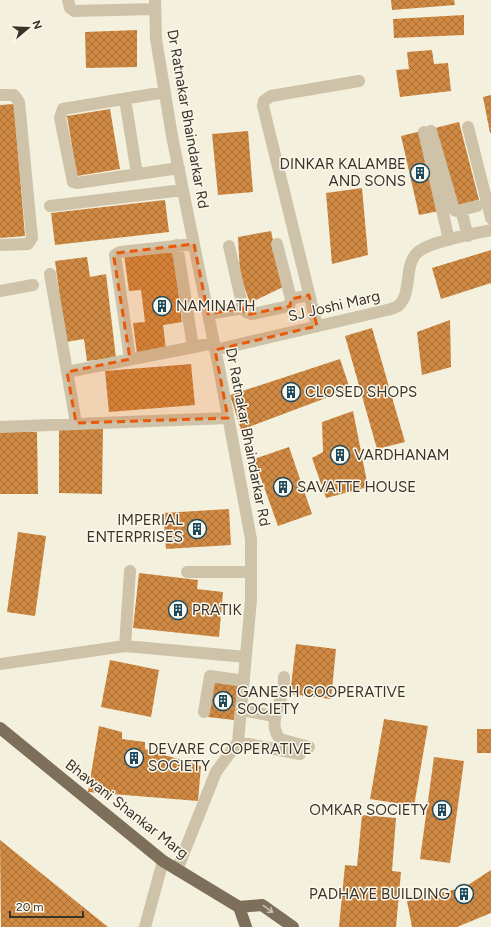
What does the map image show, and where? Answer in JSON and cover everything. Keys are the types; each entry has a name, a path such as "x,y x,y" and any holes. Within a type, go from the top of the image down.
{"main road":[{"name":"Bhawani Shankar Marg","path":"0,728 163,861 239,907"},
{"path":"246,927 239,907 262,905 293,927"}],"street":[{"path":"68,0 70,8 74,11 155,4"},
{"name":"Dr Ratnakar Bhaindarkar Rd","path":"155,4 156,39 165,92 251,539 252,600 240,706 238,742"},
{"path":"317,326 263,106 264,101 271,96 359,80"},
{"path":"165,92 64,109 60,118 73,182 77,183 179,168"},
{"path":"0,95 14,95 19,102 32,238 28,244 0,245"},
{"path":"125,99 137,174"},
{"path":"468,127 491,218"},
{"path":"449,240 427,130 454,210 477,206"},
{"path":"50,206 183,190"},
{"path":"461,210 468,236"},
{"name":"SJ Joshi Marg","path":"67,372 193,347 215,346 317,326 398,306 404,299 411,264 417,253 449,240 491,230"},
{"path":"130,359 115,255 120,252 194,244"},
{"path":"229,246 244,308 246,312 252,314 289,306 291,299 277,244"},
{"path":"177,245 193,347"},
{"path":"50,274 76,423"},
{"path":"0,291 33,285"},
{"path":"291,299 310,295"},
{"path":"208,314 244,308"},
{"path":"0,427 228,418"},
{"path":"125,646 130,570"},
{"path":"186,572 251,572"},
{"path":"0,664 125,646 246,657"},
{"path":"204,712 210,676 244,681"},
{"path":"177,870 216,772 238,742 304,751 280,739 275,731 274,716 282,693 284,677"},
{"path":"240,706 274,716"},
{"path":"145,927 163,861"}],"highlighted area":[{"path":"194,244 208,314 243,308 246,315 290,306 291,299 309,295 317,326 215,350 228,418 76,423 67,372 130,359 114,258 117,253"}],"building":[{"path":"391,0 454,0 455,5 392,10"},
{"path":"464,15 464,35 394,38 393,19"},
{"path":"137,30 137,67 86,68 85,32"},
{"path":"432,50 434,64 448,63 451,91 400,97 396,70 409,69 407,52"},
{"path":"491,95 491,133 490,133 483,97"},
{"path":"14,104 25,236 0,238 0,105"},
{"path":"110,109 120,169 77,176 67,116"},
{"path":"459,122 479,200 456,206 435,128"},
{"path":"248,131 253,192 218,195 212,134"},
{"name":"DINKAR KALAMBE AND SONS","path":"421,131 439,211 419,215 401,136"},
{"path":"362,188 368,255 332,264 326,193"},
{"path":"165,200 169,232 55,245 51,213"},
{"path":"271,231 283,287 250,303 240,275 238,237"},
{"name":"NAMINATH","path":"173,248 182,322 163,325 166,349 137,353 133,323 145,322 141,290 129,291 124,254"},
{"path":"491,250 491,283 441,299 432,268"},
{"path":"87,257 90,277 106,274 116,358 87,361 84,339 66,342 55,261"},
{"path":"450,320 451,367 422,375 417,332"},
{"path":"372,328 405,442 377,449 345,336"},
{"name":"CLOSED SHOPS","path":"340,359 350,389 241,430 230,395"},
{"path":"191,364 195,405 109,412 105,371"},
{"name":"VARDHANAM","path":"353,411 368,487 326,498 312,458 323,452 322,422"},
{"path":"59,427 103,427 102,494 59,493"},
{"path":"0,432 37,432 38,494 0,494"},
{"name":"SAVATTE HOUSE","path":"289,447 312,514 278,526 254,459"},
{"name":"IMPERIAL ENTERPRISES","path":"229,509 231,545 166,549 163,513"},
{"path":"18,532 46,536 35,616 7,612"},
{"name":"PRATIK","path":"139,573 198,580 197,589 223,592 219,637 133,628"},
{"path":"296,644 336,649 331,699 290,694"},
{"path":"110,660 159,670 151,717 101,707"},
{"name":"GANESH COOPERATIVE SOCIETY","path":"213,680 238,684 234,720 208,717"},
{"path":"384,719 428,726 414,806 370,799"},
{"name":"DEVARE COOPERATIVE SOCIETY","path":"99,726 122,732 122,739 145,742 145,749 201,766 198,801 88,792"},
{"path":"477,729 491,729 491,753 477,753"},
{"name":"OMKAR SOCIETY","path":"434,757 464,761 450,863 420,859"},
{"path":"362,815 396,818 392,871 401,872 396,927 339,927 345,865 357,866"},
{"path":"0,840 108,927 1,927"},
{"name":"PADHAYE BUILDING","path":"491,870 491,913 457,927 412,927 407,901 465,887"}],"place":[{"name":"DINKAR KALAMBE AND SONS","path":"420,173"},
{"name":"NAMINATH","path":"162,306"},
{"name":"CLOSED SHOPS","path":"291,392"},
{"name":"VARDHANAM","path":"340,455"},
{"name":"SAVATTE HOUSE","path":"283,487"},
{"name":"IMPERIAL ENTERPRISES","path":"197,529"},
{"name":"PRATIK","path":"178,610"},
{"name":"GANESH COOPERATIVE SOCIETY","path":"223,701"},
{"name":"DEVARE COOPERATIVE SOCIETY","path":"134,758"},
{"name":"OMKAR SOCIETY","path":"442,810"},
{"name":"PADHAYE BUILDING","path":"464,894"}]}
